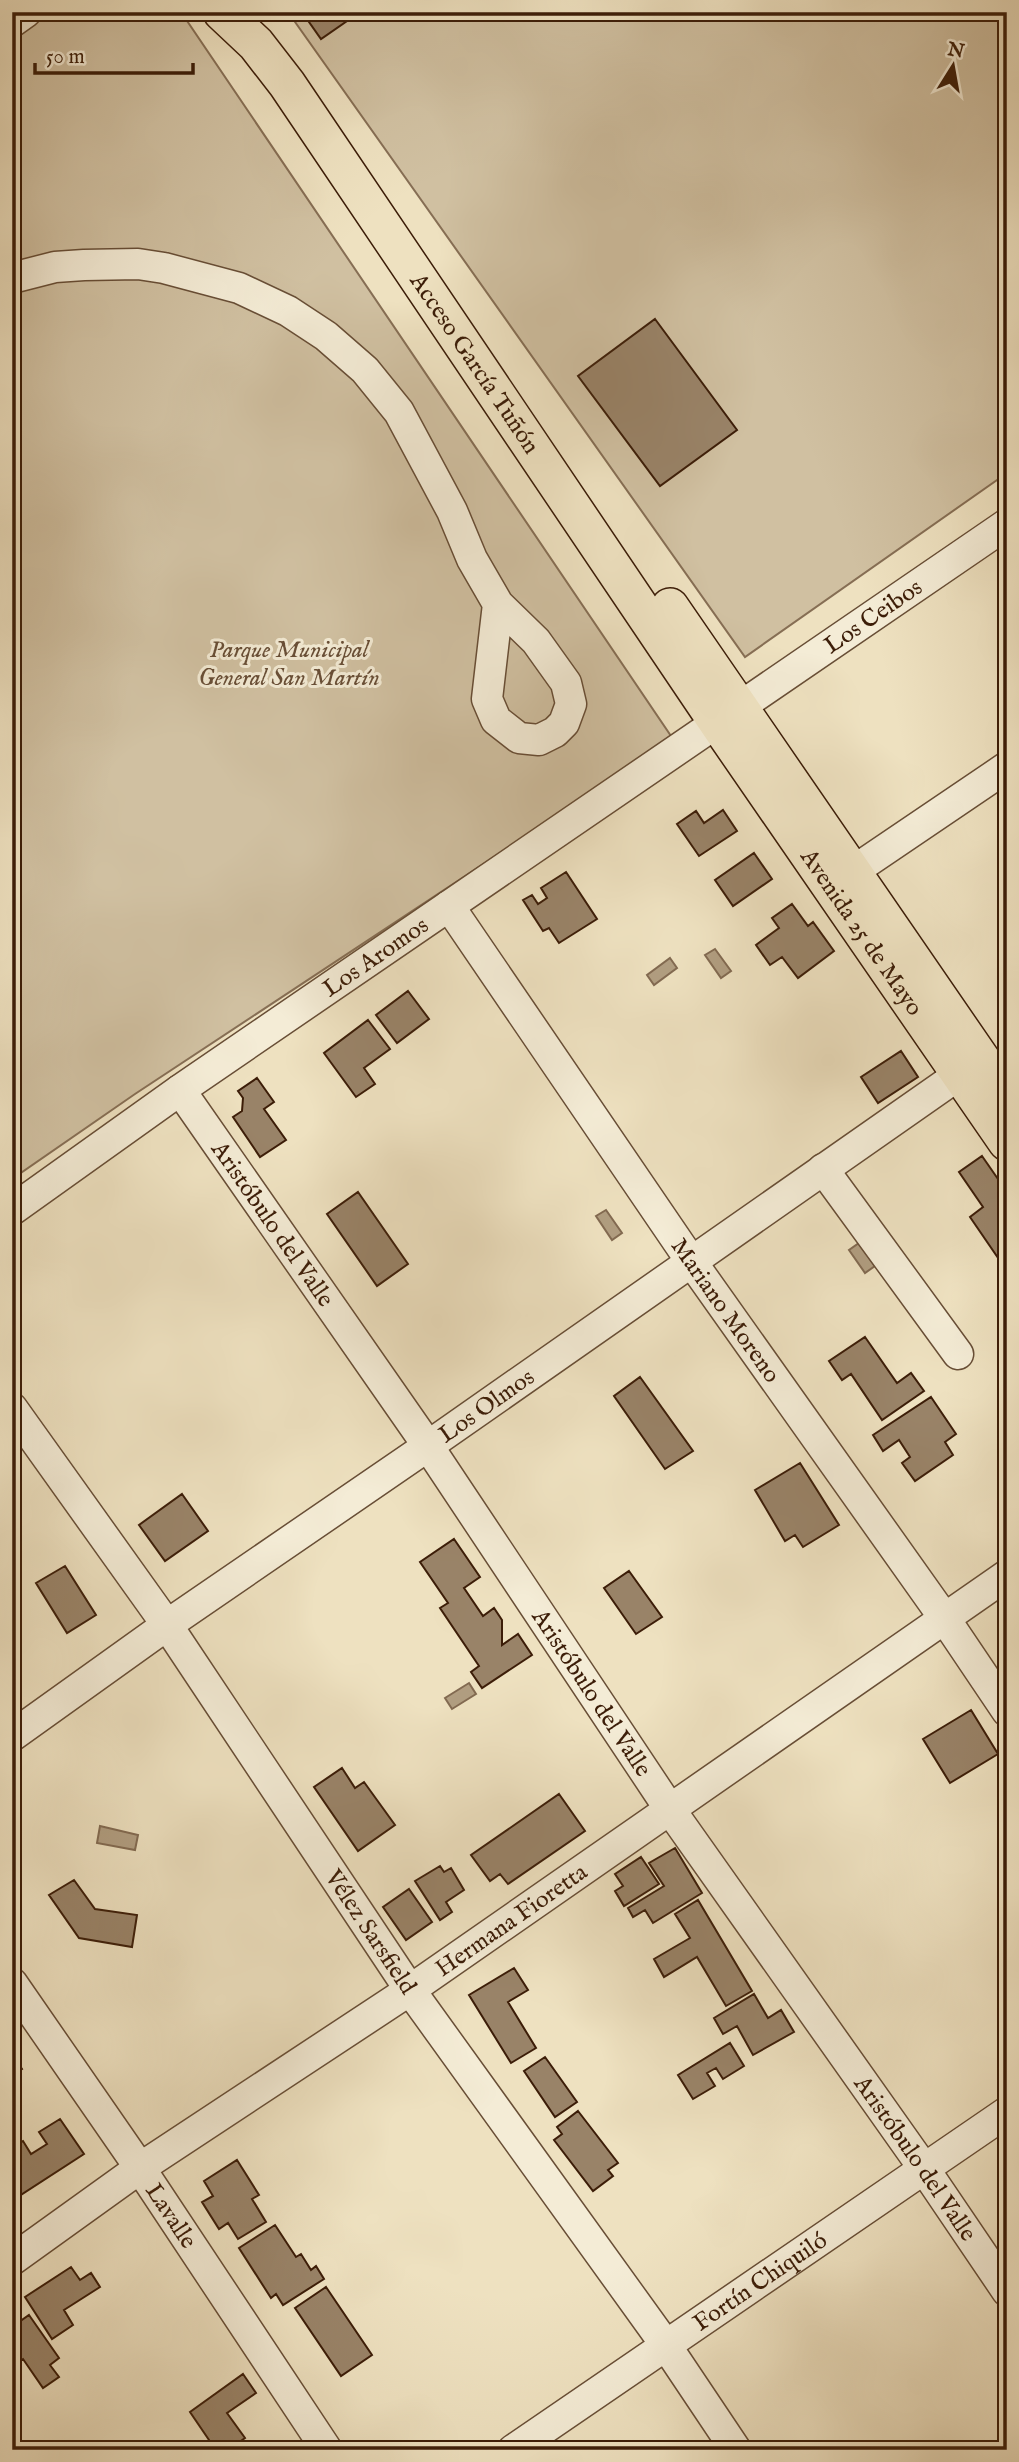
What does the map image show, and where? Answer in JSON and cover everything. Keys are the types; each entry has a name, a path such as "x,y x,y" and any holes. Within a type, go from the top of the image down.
{"main road":[{"name":"Acceso García Tuñón","path":"222,12 256,44 287,84 728,715"},
{"name":"Acceso García Tuñón","path":"261,12 728,715"},
{"name":"Avenida 25 de Mayo","path":"728,715 852,872 988,1082 1007,1142"},
{"name":"Avenida 25 de Mayo","path":"728,715 988,1082"}],"street":[{"path":"12,22 26,12"},
{"path":"12,278 55,267 84,265 138,264 164,268 239,288 288,311 326,336 365,370 400,412 452,511 472,559 498,604"},
{"name":"Los Ceibos","path":"728,715 1007,524"},
{"name":"Los Aromos","path":"12,1210 180,1090 728,715"},
{"path":"852,872 1007,767"},
{"name":"Mariano Moreno","path":"449,906 691,1261 1007,1710"},
{"name":"Los Olmos","path":"12,1736 167,1625 823,1170 988,1082"},
{"name":"Aristóbulo del Valle","path":"180,1090 428,1446 669,1808 925,2170 1007,2291"},
{"path":"823,1170 958,1354"},
{"name":"Vélez Sarsfield","path":"12,1408 167,1625 410,1990 665,2344 736,2450"},
{"name":"Hermana Fioretta","path":"12,2260 139,2168 410,1990 1007,1575"},
{"name":"Lavalle","path":"12,1983 327,2450"},
{"name":"Fortín Chiquiló","path":"513,2450 1007,2112"}],"green space":[{"name":"Parque Municipal General San Martín","path":"12,12 181,12 673,739 135,1094 12,1179"},
{"path":"288,12 1003,12 1007,17 1007,473 745,657"}],"shaded area":[{"path":"715,949 731,971 721,978 705,955"},
{"path":"670,958 677,968 654,985 647,975"},
{"path":"606,1210 622,1233 612,1240 596,1216"},
{"path":"859,1243 875,1266 865,1273 849,1250"},
{"path":"469,1683 476,1694 452,1709 445,1698"},
{"path":"100,1826 138,1835 135,1850 97,1843"}],"building":[{"path":"302,12 360,12 321,39"},
{"path":"655,319 737,430 660,486 578,376"},
{"path":"723,810 737,831 699,856 677,824 696,811 704,823"},
{"path":"754,853 772,879 733,906 715,880"},
{"path":"566,872 597,919 559,943 549,928 543,931 523,900 532,895 538,904 547,898 541,888"},
{"path":"792,904 808,926 813,922 834,951 798,978 782,957 770,965 756,945 779,928 772,918"},
{"path":"408,991 429,1019 397,1043 376,1015"},
{"path":"368,1020 390,1049 364,1068 375,1084 356,1097 324,1053"},
{"path":"901,1051 918,1077 878,1103 861,1077"},
{"path":"257,1078 274,1102 264,1109 286,1140 260,1157 233,1117 242,1111 243,1098 238,1091"},
{"path":"982,1156 1007,1192 1002,1198 1007,1205 1007,1271 970,1217 983,1207 959,1172"},
{"path":"358,1192 408,1264 377,1286 327,1214"},
{"path":"865,1337 897,1383 911,1373 924,1391 882,1420 851,1374 842,1380 829,1361"},
{"path":"640,1377 693,1451 665,1469 614,1396"},
{"path":"931,1397 956,1434 945,1442 953,1455 915,1481 902,1463 910,1457 899,1440 883,1451 873,1435"},
{"path":"800,1463 839,1525 803,1547 795,1535 785,1541 755,1490"},
{"path":"182,1494 208,1531 165,1561 139,1525"},
{"path":"454,1539 480,1577 464,1588 483,1616 494,1608 502,1620 502,1645 518,1634 532,1655 482,1688 471,1672 479,1666 440,1608 448,1603 420,1562"},
{"path":"65,1566 96,1615 67,1633 36,1583"},
{"path":"629,1571 662,1617 636,1634 604,1588"},
{"path":"971,1710 998,1754 950,1783 923,1739"},
{"path":"342,1768 355,1788 364,1782 395,1825 358,1851 314,1787"},
{"path":"559,1794 585,1831 508,1884 500,1874 490,1881 471,1855"},
{"path":"675,1848 702,1893 653,1923 645,1910 633,1917 628,1908 664,1886 649,1863"},
{"path":"641,1857 659,1884 624,1906 615,1891 623,1886 615,1874"},
{"path":"440,1866 444,1872 451,1868 464,1890 446,1902 452,1912 440,1920 415,1881"},
{"path":"74,1880 95,1909 137,1915 132,1947 79,1938 49,1895"},
{"path":"409,1889 432,1922 406,1940 383,1907"},
{"path":"698,1900 752,1991 726,2006 697,1957 664,1977 654,1959 690,1938 675,1914"},
{"path":"514,1968 528,1990 508,2002 536,2048 511,2063 469,1995"},
{"path":"754,1994 768,2018 781,2010 794,2032 753,2055 737,2026 723,2034 714,2018"},
{"path":"730,2043 744,2066 723,2079 716,2068 707,2073 715,2086 693,2099 678,2075"},
{"path":"12,2054 22,2069 12,2076"},
{"path":"545,2057 577,2102 555,2117 524,2071"},
{"path":"578,2111 618,2163 608,2170 613,2176 593,2191 554,2140 562,2134 557,2127"},
{"path":"60,2119 84,2154 16,2198 12,2192 12,2147 23,2141 31,2154 47,2144 39,2132"},
{"path":"237,2160 259,2195 252,2199 266,2222 238,2239 228,2223 219,2229 202,2202 213,2196 204,2181"},
{"path":"275,2225 296,2257 301,2254 311,2270 316,2266 324,2279 283,2305 276,2294 271,2298 239,2248"},
{"path":"71,2267 80,2280 91,2273 100,2287 64,2310 73,2325 52,2339 25,2297"},
{"path":"326,2287 372,2355 341,2376 295,2308"},
{"path":"29,2315 59,2358 50,2365 59,2377 43,2388 23,2359 12,2366 12,2327"},
{"path":"243,2374 256,2393 227,2413 245,2438 228,2450 195,2450 209,2440 190,2412"}]}
